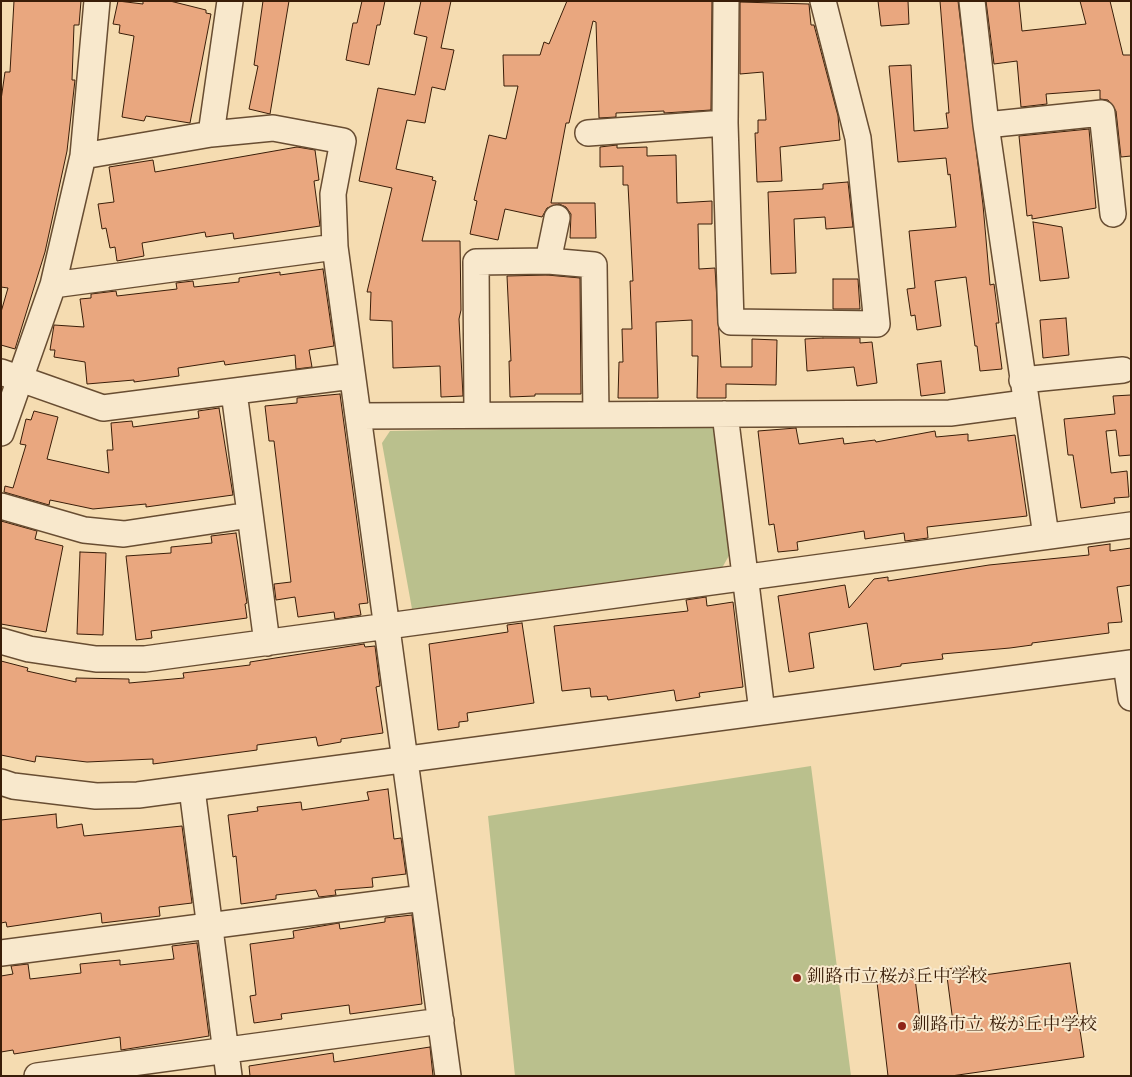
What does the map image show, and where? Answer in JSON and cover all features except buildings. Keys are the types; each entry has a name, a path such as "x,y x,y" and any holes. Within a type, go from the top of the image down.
{"street":[{"path":"1,433 11,375 53,285 84,156 97,1"},
{"path":"211,134 230,1"},
{"path":"726,1 725,123 732,322 877,324 858,138 823,1"},
{"path":"972,1 986,124 1023,392 1046,536"},
{"path":"986,124 1102,113 1113,214"},
{"path":"588,133 725,123"},
{"path":"84,156 211,134 273,128 343,141 333,194 335,246 352,376 360,416 448,1076"},
{"path":"548,261 557,218"},
{"path":"53,285 335,246"},
{"path":"477,414 476,262 548,261 594,265 596,415"},
{"path":"360,416 950,413 1023,392 1123,370"},
{"path":"11,375 103,408 352,376"},
{"path":"234,392 267,643"},
{"path":"724,414 762,712"},
{"path":"1,506 84,530 124,534 250,515"},
{"path":"1,640 29,649 96,659 145,658 1131,525"},
{"path":"1,782 13,786 96,796 138,795 1128,663 1131,698"},
{"path":"192,789 229,1076"},
{"path":"1,953 423,898"},
{"path":"37,1076 441,1021"}],"green space":[{"path":"713,425 731,552 722,568 412,609 382,443 390,431"},
{"path":"811,766 851,1076 515,1076 488,816"}],"place":[{"name":"釧路市立桜が丘中学校","path":"797,978"},
{"name":"釧路市立 桜が丘中学校","path":"902,1026"}]}
